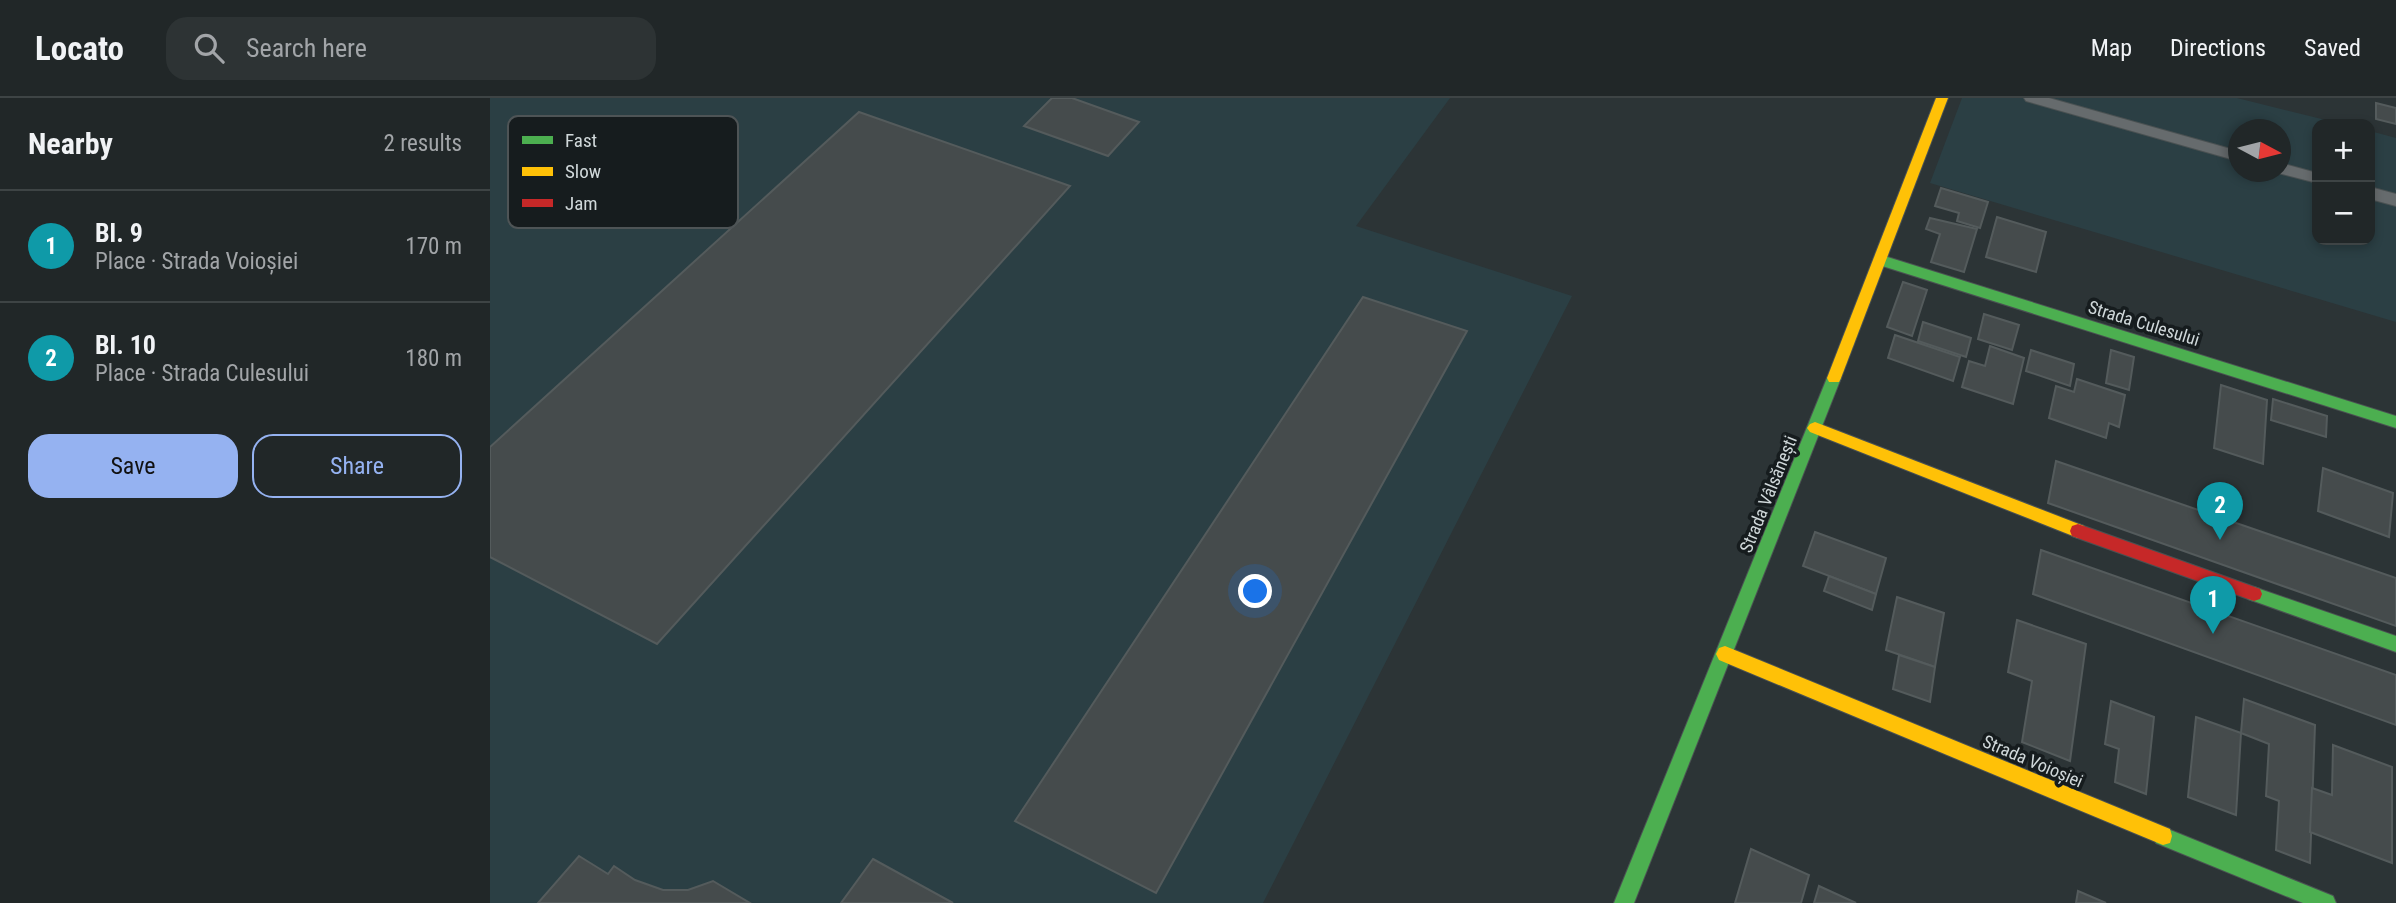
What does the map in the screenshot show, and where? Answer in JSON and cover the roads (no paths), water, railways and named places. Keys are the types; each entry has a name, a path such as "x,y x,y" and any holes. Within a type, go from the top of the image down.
{"street":[{"name":"Strada Vâlsănești","path":"1624,903 1815,428 1942,98"},
{"name":"Strada Culesului","path":"1881,260 2396,422"},
{"path":"1815,428 2089,536 2396,644"},
{"name":"Strada Voioșiei","path":"1725,654 2326,903"}],"lane":[{"path":"2031,98 2228,153"},
{"path":"2291,171 2312,177"},
{"path":"2375,194 2396,200"}],"place":[{"name":"Bl. 10","path":"2220,540"},
{"name":"Bl. 9","path":"2213,634"}]}
